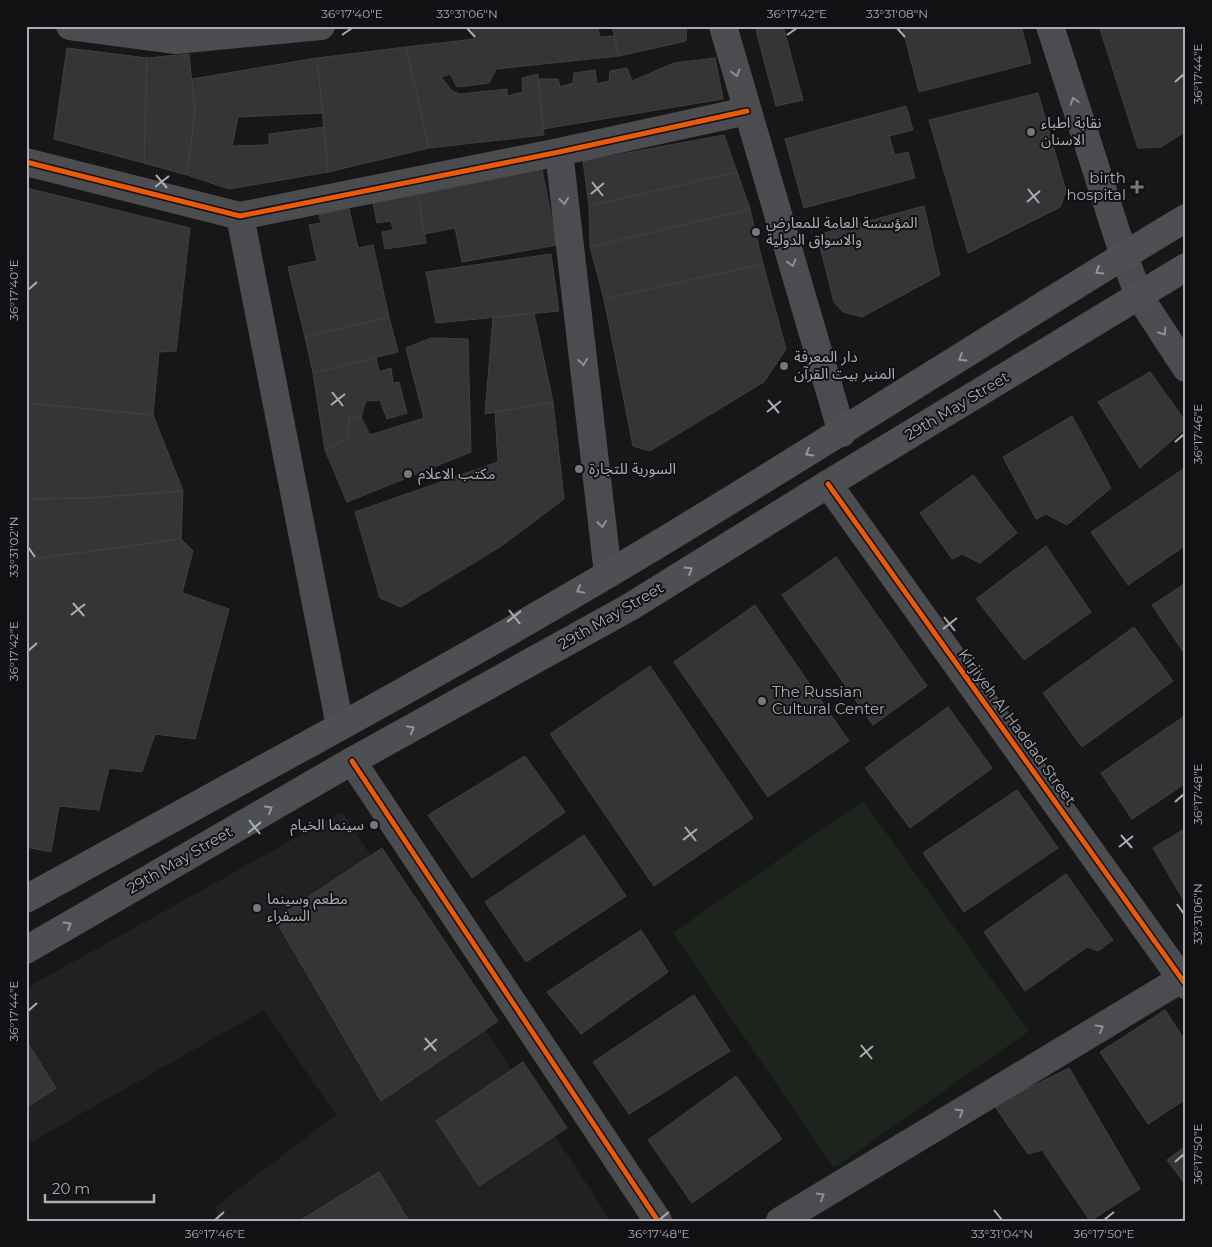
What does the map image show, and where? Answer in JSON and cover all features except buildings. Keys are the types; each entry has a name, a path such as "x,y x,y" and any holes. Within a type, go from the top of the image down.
{"main road":[{"path":"26,898 340,726 608,574 842,433 1186,218"},
{"name":"29th May Street","path":"26,950 352,761 630,607 828,484 1186,267"}],"street":[{"path":"70,26 176,40 321,26"},
{"path":"723,26 842,433"},
{"path":"1050,26 1124,256 1139,296 1186,368"},
{"path":"26,162 240,216 747,112"},
{"path":"559,152 608,574"},
{"path":"240,216 340,726"},
{"name":"Kirjiyeh Al Haddad Street","path":"828,484 1184,980"},
{"path":"352,761 658,1221"},
{"path":"780,1221 1184,980"}],"shaded area":[{"path":"863,801 1029,1031 834,1168 673,933"},
{"path":"342,812 611,1221 218,1221 216,1206 336,1115 264,1010 26,1145 26,988"}],"cycle path":[{"path":"26,162 240,216 559,152 747,111"},
{"path":"828,484 1186,985"},
{"path":"352,761 658,1221"}],"place":[{"name":"نقابة اطباء الاسنان","path":"1031,132"},
{"name":"birth hospital","path":"1137,187"},
{"name":"المؤسسة العامة للمعارض والاسواق الدولية","path":"756,232"},
{"name":"دار المعرفة المنير بيت القرآن","path":"784,366"},
{"name":"السورية للتجارة","path":"579,469"},
{"name":"مكتب الاعلام","path":"408,474"},
{"name":"The Russian Cultural Center","path":"762,701"},
{"name":"سينما الخيام","path":"374,825"},
{"name":"مطعم وسينما السفراء","path":"257,908"}]}
